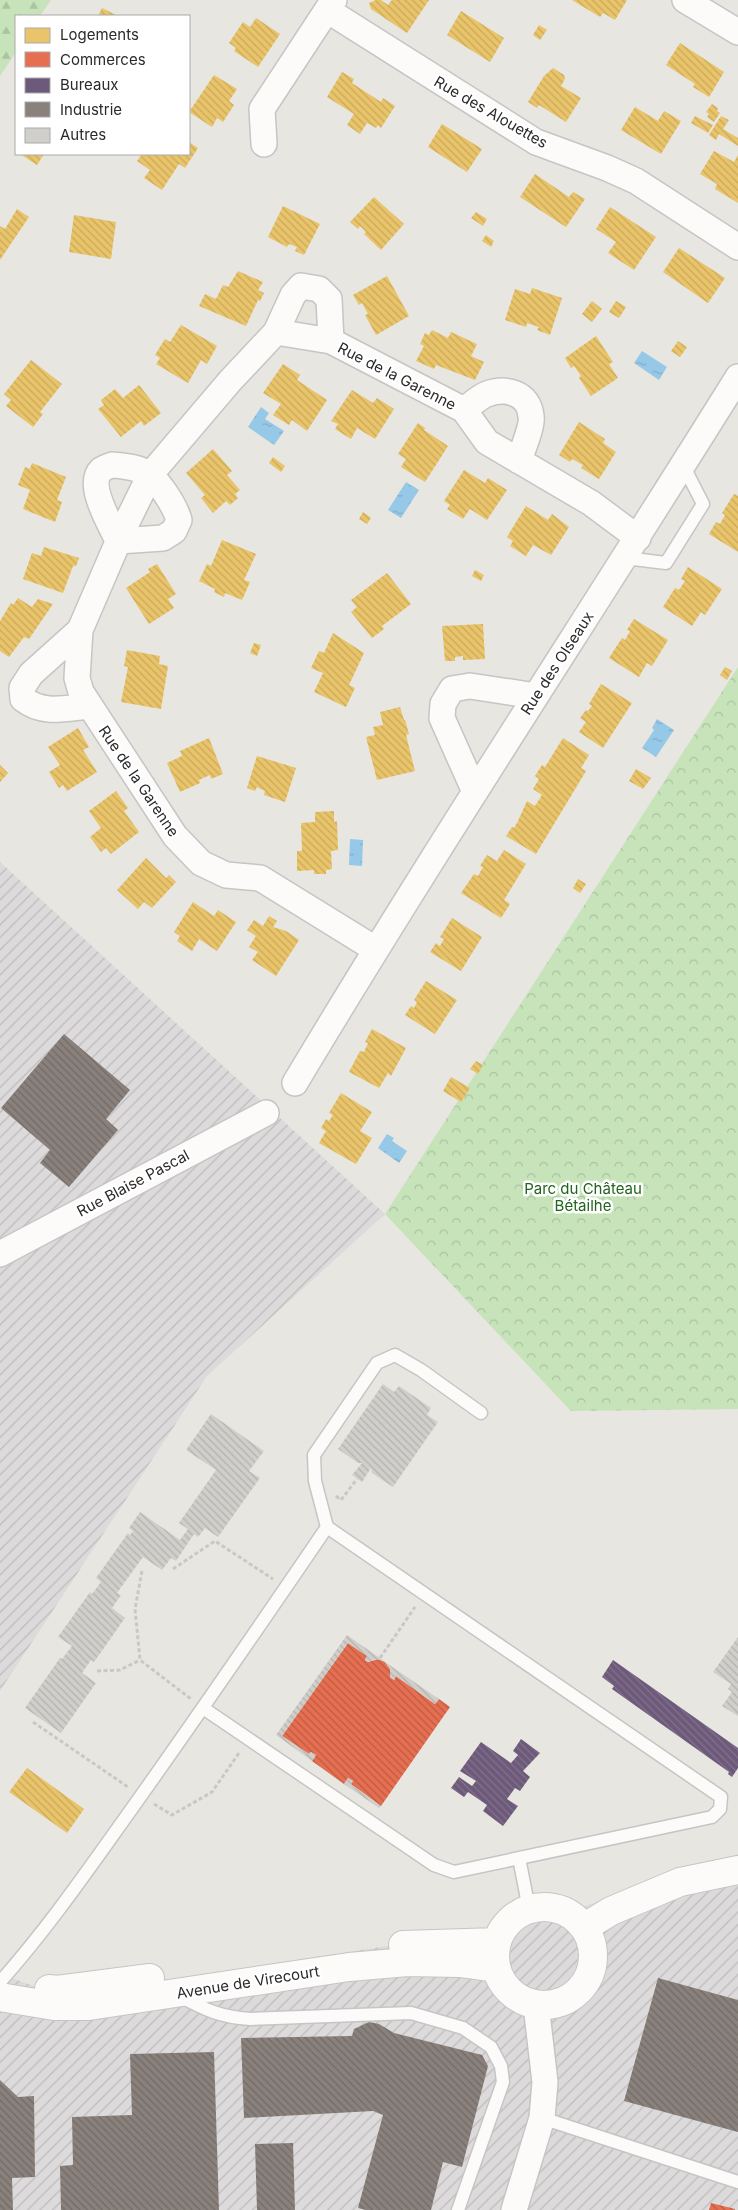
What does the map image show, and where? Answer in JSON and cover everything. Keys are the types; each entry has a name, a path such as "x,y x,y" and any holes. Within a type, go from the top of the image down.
{"street":[{"path":"685,0 738,32"},
{"name":"Rue des Alouettes","path":"264,144 262,109 330,5 536,142 607,168 636,181 738,247"},
{"name":"Rue de la Garenne","path":"331,342 329,299 319,289 301,286 293,294 276,332 230,381 150,475 118,541 80,630 77,678 81,692 175,836 201,863 226,875 260,878 375,949"},
{"name":"Rue de la Garenne","path":"276,332 331,342 464,410 487,442 591,503 631,548"},
{"name":"Rue des OIseaux","path":"295,1083 375,949 738,377"},
{"name":"Rue de la Garenne","path":"464,410 486,394 517,393 527,401 532,417 519,461"},
{"path":"112,465 129,466 150,475 176,508 179,520 174,531 162,538 118,541 97,495 96,482 101,470 112,465"},
{"name":"Rue de la Garenne","path":"80,630 31,674 22,688 23,699 33,707 47,710 90,706"},
{"path":"475,792 442,718 443,704 452,689 470,686 536,696"},
{"name":"Rue Blaise Pascal","path":"0,1254 266,1112"},
{"path":"585,1927 611,1911 680,1882 738,1870"},
{"path":"545,1907 560,1909 574,1916 585,1927 592,1942 594,1959 590,1975 582,1989 569,1999 553,2005 536,2005 518,1999 504,1986 496,1968 497,1942 509,1921 518,1914 530,1909 545,1907"},
{"name":"Avenue de Virecourt","path":"0,1982 57,1990 349,1950 408,1945 497,1942"},
{"name":"Avenue de Virecourt","path":"0,1997 54,2006 89,2006 349,1967 408,1962 460,1964 496,1968"},
{"path":"514,2210 542,2118 545,2082 536,2005"}],"lane":[{"path":"631,548 666,563 672,554 703,504 683,465"},
{"path":"203,1708 434,1865 454,1872 712,1817 720,1808 721,1797 327,1527 316,1481 314,1455 377,1363 395,1355 421,1370 481,1413"},
{"path":"0,1982 24,1955 73,1890 203,1708 327,1527"},
{"path":"519,1858 530,1909"},
{"path":"176,1993 207,2011 229,2017 250,2019 411,2013 463,2028 491,2047 501,2066 503,2082 458,2210"},
{"path":"542,2118 738,2182"}],"path":[{"path":"316,1481 341,1500 357,1479"},
{"path":"173,1569 215,1541 286,1588"},
{"path":"142,1571 135,1609 140,1660 203,1708"},
{"path":"380,1658 423,1594"},
{"path":"97,1671 120,1670 140,1660"}],"shaded area":[{"path":"0,862 385,1214 207,1376 0,1691"},
{"path":"738,1854 738,2210 0,2210 0,1974 62,1996 532,1924"}],"green space":[{"path":"0,0 51,0 41,15 15,15 15,54 0,76"},
{"name":"Parc du Château Bétailhe","path":"738,667 738,1409 571,1411 385,1214"}],"water":[{"path":"642,351 667,367 659,380 634,363"},
{"path":"261,407 269,413 265,419 284,431 274,445 248,427"},
{"path":"406,482 419,490 401,518 388,510"},
{"path":"657,719 674,730 656,757 642,748 654,730 652,728"},
{"path":"350,839 363,840 362,866 349,865"},
{"path":"387,1134 394,1138 392,1141 407,1151 399,1163 378,1148"}],"building: Logements":[{"path":"381,0 388,5 392,0 429,0 407,33 371,9 369,3"},
{"path":"572,0 627,0 615,20 603,13 600,17"},
{"path":"102,8 116,15 98,15"},
{"path":"461,11 504,38 490,62 447,35"},
{"path":"256,18 280,34 258,67 234,51 236,48 229,43 243,22 250,27"},
{"path":"539,25 547,30 540,40 533,35"},
{"path":"680,43 724,72 709,97 693,87 695,84 666,65"},
{"path":"553,68 564,75 565,79 561,86 581,98 566,122 539,105 537,108 528,102 544,76"},
{"path":"342,72 354,79 352,83 381,102 383,98 395,106 381,128 378,125 376,128 367,123 360,134 347,125 354,114 327,97"},
{"path":"214,75 237,89 229,101 234,105 223,122 217,118 212,127 190,113"},
{"path":"712,104 718,108 717,111 720,113 714,122 707,117 709,114 706,112"},
{"path":"635,107 658,121 664,111 681,121 661,154 621,130"},
{"path":"695,116 713,125 708,133 691,123"},
{"path":"721,116 729,120 723,129 738,138 738,146 719,134 716,140 709,135"},
{"path":"442,124 482,149 467,172 428,147"},
{"path":"190,143 198,148 185,168 179,164 162,190 144,178 150,170 137,161 141,155 190,155"},
{"path":"714,151 734,162 738,155 738,203 715,189 717,184 700,174"},
{"path":"22,155 43,155 37,165"},
{"path":"535,174 569,197 573,192 585,199 566,227 520,197"},
{"path":"374,197 404,224 381,250 364,234 366,232 360,226 358,229 350,222"},
{"path":"283,206 320,224 304,255 295,251 297,247 289,244 287,247 268,237"},
{"path":"610,207 656,237 634,270 608,253 616,242 596,229"},
{"path":"17,209 29,217 0,260 0,226 5,229"},
{"path":"476,212 487,219 483,226 471,218"},
{"path":"74,215 116,222 111,259 69,252"},
{"path":"486,235 494,241 491,247 482,241"},
{"path":"679,248 725,278 708,303 663,272"},
{"path":"238,271 263,282 258,290 264,293 260,301 258,300 246,326 199,306 205,294 216,299 223,285 228,287"},
{"path":"387,276 409,316 376,335 365,315 368,314 362,303 359,305 353,295"},
{"path":"532,288 562,298 550,335 537,330 539,327 527,323 526,327 505,320 515,289 530,294"},
{"path":"592,301 602,309 592,322 582,314"},
{"path":"616,301 626,307 619,318 609,312"},
{"path":"181,325 217,346 207,364 201,360 188,383 156,364 160,358 155,355 165,339 170,342"},
{"path":"432,330 448,338 451,332 477,344 471,356 484,362 475,380 436,365 434,369 416,361 424,346 420,344 425,333 429,335"},
{"path":"596,336 613,362 609,364 618,378 591,396 579,378 581,376 574,366 571,368 565,358"},
{"path":"678,341 687,347 680,357 671,351"},
{"path":"31,360 62,384 40,412 43,414 33,427 6,406 11,400 4,394"},
{"path":"283,364 300,375 297,380 327,400 307,431 292,420 289,425 273,415 281,404 263,393"},
{"path":"139,385 161,413 144,426 141,421 121,437 98,409 104,405 101,400 115,389 123,398"},
{"path":"352,390 373,403 377,398 394,409 375,439 357,428 351,439 335,429 338,424 331,421"},
{"path":"579,422 605,439 603,443 616,452 599,479 581,468 583,465 572,459 570,462 559,455"},
{"path":"418,423 425,428 424,430 448,446 425,482 401,467 406,459 398,454"},
{"path":"213,449 232,471 227,475 240,490 235,494 238,498 230,505 226,501 213,513 201,498 205,495 186,473"},
{"path":"273,457 285,466 281,472 269,463"},
{"path":"32,463 66,477 57,500 62,502 55,522 23,509 30,490 18,485 25,467 30,469"},
{"path":"464,470 485,483 488,478 507,490 487,520 470,509 463,519 447,509 450,505 444,501"},
{"path":"734,494 738,496 738,552 709,534 716,522 720,524 725,515 722,513"},
{"path":"526,506 548,520 552,514 569,527 551,555 533,545 526,556 510,546 513,541 507,537"},
{"path":"363,512 371,518 367,524 359,519"},
{"path":"222,540 256,554 244,580 250,582 242,600 225,593 224,597 214,592 215,589 199,581 207,564 211,566"},
{"path":"44,547 79,558 76,566 73,566 63,593 23,579 32,553 41,556"},
{"path":"157,564 176,594 168,599 174,608 149,624 126,588 150,572 148,569"},
{"path":"688,567 722,589 705,615 701,612 692,626 663,607 675,588 679,590 685,581 681,579"},
{"path":"475,570 484,575 481,581 472,576"},
{"path":"387,573 411,604 382,626 384,629 372,638 351,612 357,607 351,600"},
{"path":"18,598 32,607 38,599 53,604 29,639 24,637 9,657 0,651 0,621 11,603 13,605"},
{"path":"634,619 668,640 652,666 647,663 639,677 609,658 622,638 625,640 630,631 627,630"},
{"path":"483,624 485,659 463,660 463,656 455,657 455,661 445,661 442,626"},
{"path":"333,633 364,653 349,685 355,688 346,707 314,692 323,673 311,668 319,651 324,653"},
{"path":"254,643 261,645 257,656 250,653"},
{"path":"127,650 160,656 159,664 168,666 161,709 121,702 128,667 124,666"},
{"path":"725,667 732,671 727,680 720,675"},
{"path":"601,684 632,703 603,748 579,732 586,722 580,718 592,706 589,704"},
{"path":"400,707 409,734 406,735 415,771 377,780 366,737 375,735 373,727 383,725 380,712"},
{"path":"78,728 89,747 83,750 97,772 67,791 63,785 59,788 49,772 60,765 48,747"},
{"path":"209,738 223,774 211,779 210,775 199,780 200,783 180,792 167,763 182,756 180,751"},
{"path":"563,738 589,755 581,768 586,771 536,854 506,836 517,823 527,801 535,806 542,795 533,789 539,779 535,776 542,765 545,767"},
{"path":"257,756 296,768 285,802 264,795 265,791 257,787 255,791 247,788"},
{"path":"0,765 8,773 0,782"},
{"path":"636,769 651,778 643,789 629,781"},
{"path":"116,791 128,808 124,811 139,832 111,854 106,848 101,852 90,837 101,828 89,811"},
{"path":"334,811 334,822 337,821 338,850 331,851 332,869 326,870 326,874 314,874 314,870 297,871 297,851 302,851 301,823 315,822 315,812"},
{"path":"504,850 526,864 504,900 510,904 501,918 461,893 474,874 478,876 483,867 480,866 487,855 497,861"},
{"path":"146,858 166,878 169,875 176,882 152,908 144,902 138,909 117,890"},
{"path":"578,879 586,884 580,893 573,888"},
{"path":"193,902 214,916 218,910 236,922 217,951 199,939 192,951 177,941 180,936 174,932"},
{"path":"269,916 277,921 273,927 286,931 299,940 276,976 252,960 258,952 249,947 256,936 247,930 254,920 263,926"},
{"path":"452,918 482,937 461,971 430,952 436,943 440,946 444,939 440,937"},
{"path":"426,981 457,1000 435,1034 405,1015 411,1006 414,1008 417,1002 414,1000"},
{"path":"372,1029 406,1048 391,1076 388,1073 379,1088 349,1072 360,1051 364,1052 368,1043 365,1042"},
{"path":"476,1061 483,1065 478,1074 470,1069"},
{"path":"451,1077 470,1088 461,1102 443,1091"},
{"path":"341,1093 372,1112 360,1131 372,1138 356,1164 319,1143 326,1131 321,1128 326,1119 329,1121 333,1115 329,1113"},
{"path":"27,1768 84,1809 67,1833 9,1792"}],"building: Commerces":[{"path":"348,1643 367,1656 365,1660 368,1662 378,1659 385,1662 390,1669 390,1677 394,1680 396,1676 435,1704 439,1699 450,1707 381,1806 351,1784 353,1781 348,1778 344,1784 312,1761 316,1755 311,1752 309,1754 282,1736"},
{"path":"711,2203 735,2209 735,2210 709,2210"}],"building: Bureaux":[{"path":"613,1660 738,1748 738,1768 732,1777 728,1774 729,1772 612,1689 614,1686 602,1677"},
{"path":"521,1739 540,1753 523,1771 530,1777 520,1791 515,1788 507,1799 518,1806 503,1826 483,1811 487,1805 468,1792 464,1797 451,1788 459,1777 472,1786 476,1781 460,1771 481,1742 511,1763 518,1755 513,1751"}],"building: Industrie":[{"path":"64,1034 130,1090 106,1119 118,1130 69,1187 40,1163 50,1150 1,1108"},
{"path":"658,1978 738,2000 738,2132 624,2101"},
{"path":"369,2022 379,2024 394,2033 482,2055 488,2066 462,2167 443,2162 431,2210 366,2210 358,2208 383,2115 373,2111 244,2118 241,2038 352,2036 354,2029"},
{"path":"214,2052 219,2210 61,2210 60,2166 73,2165 72,2117 132,2115 130,2054"},
{"path":"0,2080 18,2097 34,2096 35,2177 12,2178 13,2210 0,2210"},
{"path":"293,2143 295,2210 257,2210 255,2144"}],"building: Autres":[{"path":"383,1384 394,1392 399,1386 431,1408 427,1415 438,1422 393,1487 372,1473 371,1468 362,1482 352,1475 362,1463 358,1463 338,1449"},
{"path":"211,1414 264,1451 249,1471 260,1478 218,1537 205,1528 198,1537 194,1534 176,1561 171,1558 162,1570 143,1557 117,1593 121,1595 112,1608 125,1618 94,1662 91,1660 82,1673 96,1683 61,1733 25,1708 60,1658 62,1659 72,1646 58,1637 90,1592 92,1594 101,1582 96,1578 128,1533 130,1535 133,1531 129,1528 140,1512 180,1540 188,1529 179,1523 216,1470 186,1450"},
{"path":"347,1635 384,1661 375,1659 368,1662 365,1660 367,1656 348,1643 282,1736 309,1754 311,1752 316,1755 312,1761 276,1735"},
{"path":"738,1637 738,1716 722,1706 732,1692 728,1689 731,1684 713,1672"},
{"path":"385,1662 439,1699 435,1704 396,1676 394,1680 390,1677 390,1669"},
{"path":"348,1778 353,1781 351,1784 381,1806 379,1808 344,1784"}]}
